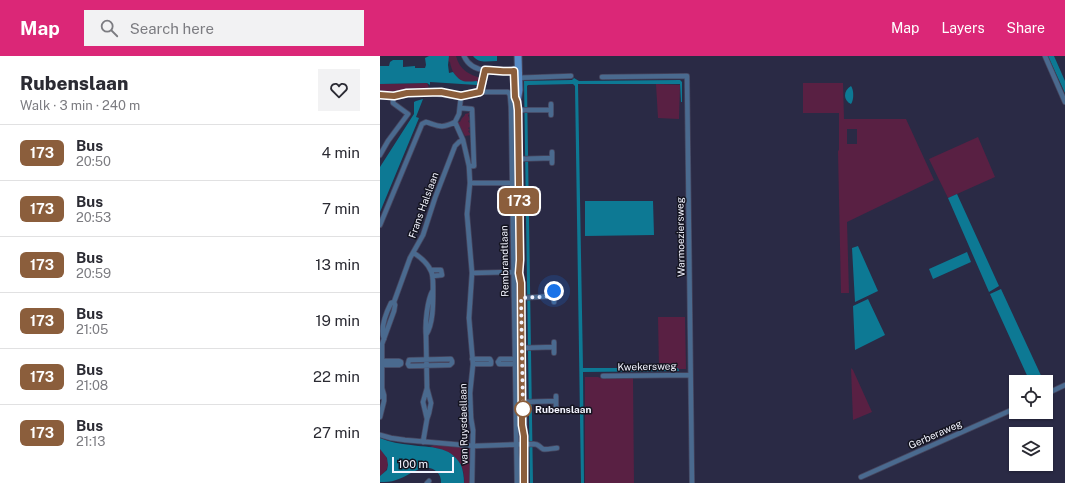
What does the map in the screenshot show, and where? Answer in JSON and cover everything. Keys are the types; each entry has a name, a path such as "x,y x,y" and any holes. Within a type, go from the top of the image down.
{"main road":[{"path":"514,56 516,72"},
{"path":"518,56 515,97 517,102 524,110 524,159 519,273 523,298 527,348 528,402 522,425 524,431 522,444 524,454 524,483"},
{"path":"380,95 394,96 407,93 441,92 461,96 480,92 485,70 516,72"}],"street":[{"path":"464,56 471,66 485,70"},
{"path":"1045,56 1065,102"},
{"path":"516,72 571,76"},
{"name":"Warmoeziersweg","path":"602,77 687,76 692,483"},
{"name":"Rembrandtlaan","path":"480,92 508,92 510,95 515,361 522,444 517,483"},
{"path":"380,155 388,141 408,114 393,103 394,96"},
{"path":"380,225 422,124 426,122 439,127 454,122 460,108 461,96"},
{"path":"524,110 551,112 551,104"},
{"name":"van Ruysdaellaan","path":"460,108 472,108 474,166 469,166"},
{"name":"van Ruysdaellaan","path":"454,122 463,140 469,166 470,183 467,214 472,273 469,318 473,362 470,405 474,446 472,483"},
{"name":"Frans Halslaan","path":"380,417 384,395 382,388 381,363 382,344 394,310 394,302 410,258 423,235 435,198 455,146 463,140"},
{"path":"524,159 552,158"},
{"path":"470,183 512,183"},
{"path":"414,253 420,257 431,270 433,276 434,295 433,312 429,331 426,335 427,388 431,403 423,442"},
{"path":"431,270 441,270 442,276 433,276"},
{"path":"472,273 514,272"},
{"path":"523,298 554,294 554,302"},
{"name":"Frans Halslaan","path":"384,339 381,334 382,322 391,303 394,302"},
{"path":"527,348 554,347"},
{"path":"451,359 452,361 450,365 427,366 409,366 408,362 409,360 451,359"},
{"name":"Kwekersweg","path":"604,376 690,375"},
{"path":"1053,391 1065,386"},
{"name":"Frans Halslaan","path":"380,398 382,388"},
{"path":"380,401 383,407"},
{"path":"528,402 556,401"},
{"name":"Gerberaweg","path":"861,477 1009,411"},
{"path":"380,435 390,438 423,442 474,446 537,444 545,449 557,448"}],"shaded area":[{"path":"449,56 456,56 457,61 462,68 469,74 482,78 479,85 477,85 477,81 460,81 456,77 450,62 448,61"},
{"path":"427,83 429,88 393,93 380,93 380,84"},
{"path":"803,83 843,83 844,119 906,119 934,180 847,222 849,293 841,293 838,151 839,113 803,113","holes":["847,129 857,129 857,144 847,144"]},
{"path":"656,84 680,85 679,119 658,118"},
{"path":"469,110 471,110 470,114 468,115 470,120 468,121 471,125 471,129 470,127 468,128 470,130 468,131 471,135 465,136 458,122 460,122 465,114 469,113"},
{"path":"978,137 995,177 948,198 929,159"},
{"path":"658,317 685,317 686,369 659,369"},
{"path":"851,368 872,412 853,420"},
{"path":"585,377 598,377 603,379 633,378 634,483 585,483"},
{"path":"434,445 471,448 469,483 464,483 462,469 455,458 444,451 430,447"},
{"path":"380,449 387,459 388,466 384,473 380,476"}],"water":[{"path":"429,56 449,56 449,73 453,72 463,81 477,81 477,85 430,82 430,85 427,83 380,84 380,66 389,66 390,62 393,60 403,60 403,67 415,66 415,68 425,68 425,58"},
{"path":"473,56 497,56 497,61 481,61 475,59"},
{"path":"1048,56 1054,56 1065,81 1065,93"},
{"path":"574,78 579,81 680,80 682,82 682,102 680,84 578,84 583,368 678,368 679,371 583,372 584,483 581,483 575,86 573,84 528,85 533,483 530,483 524,81 572,80"},
{"path":"851,86 853,90 853,100 851,104 846,100 845,93"},
{"path":"423,99 416,117 419,118 380,212 380,167 414,114 414,102"},
{"path":"957,194 999,286 989,292 948,198"},
{"path":"585,201 653,201 654,235 585,236"},
{"path":"858,246 878,291 855,302 852,248"},
{"path":"967,252 971,262 933,279 929,269"},
{"path":"1001,289 1041,375 1027,375 990,294"},
{"path":"868,299 885,335 855,350 853,306"},
{"path":"380,438 399,443 432,447 451,454 461,465 464,483 441,483 438,473 427,468 416,470 394,481 380,482 380,476 387,470 388,465 387,458 380,449"}],"bus line":[{"name":"173","path":"380,95 394,96 407,93 441,92 461,96 480,92 485,70 514,71 515,97 518,110 519,277 521,283 524,483"}],"place":[{"name":"Rubenslaan","path":"523,409"}],"route":[{"path":"523,409 521,298 554,296 554,291"}]}
